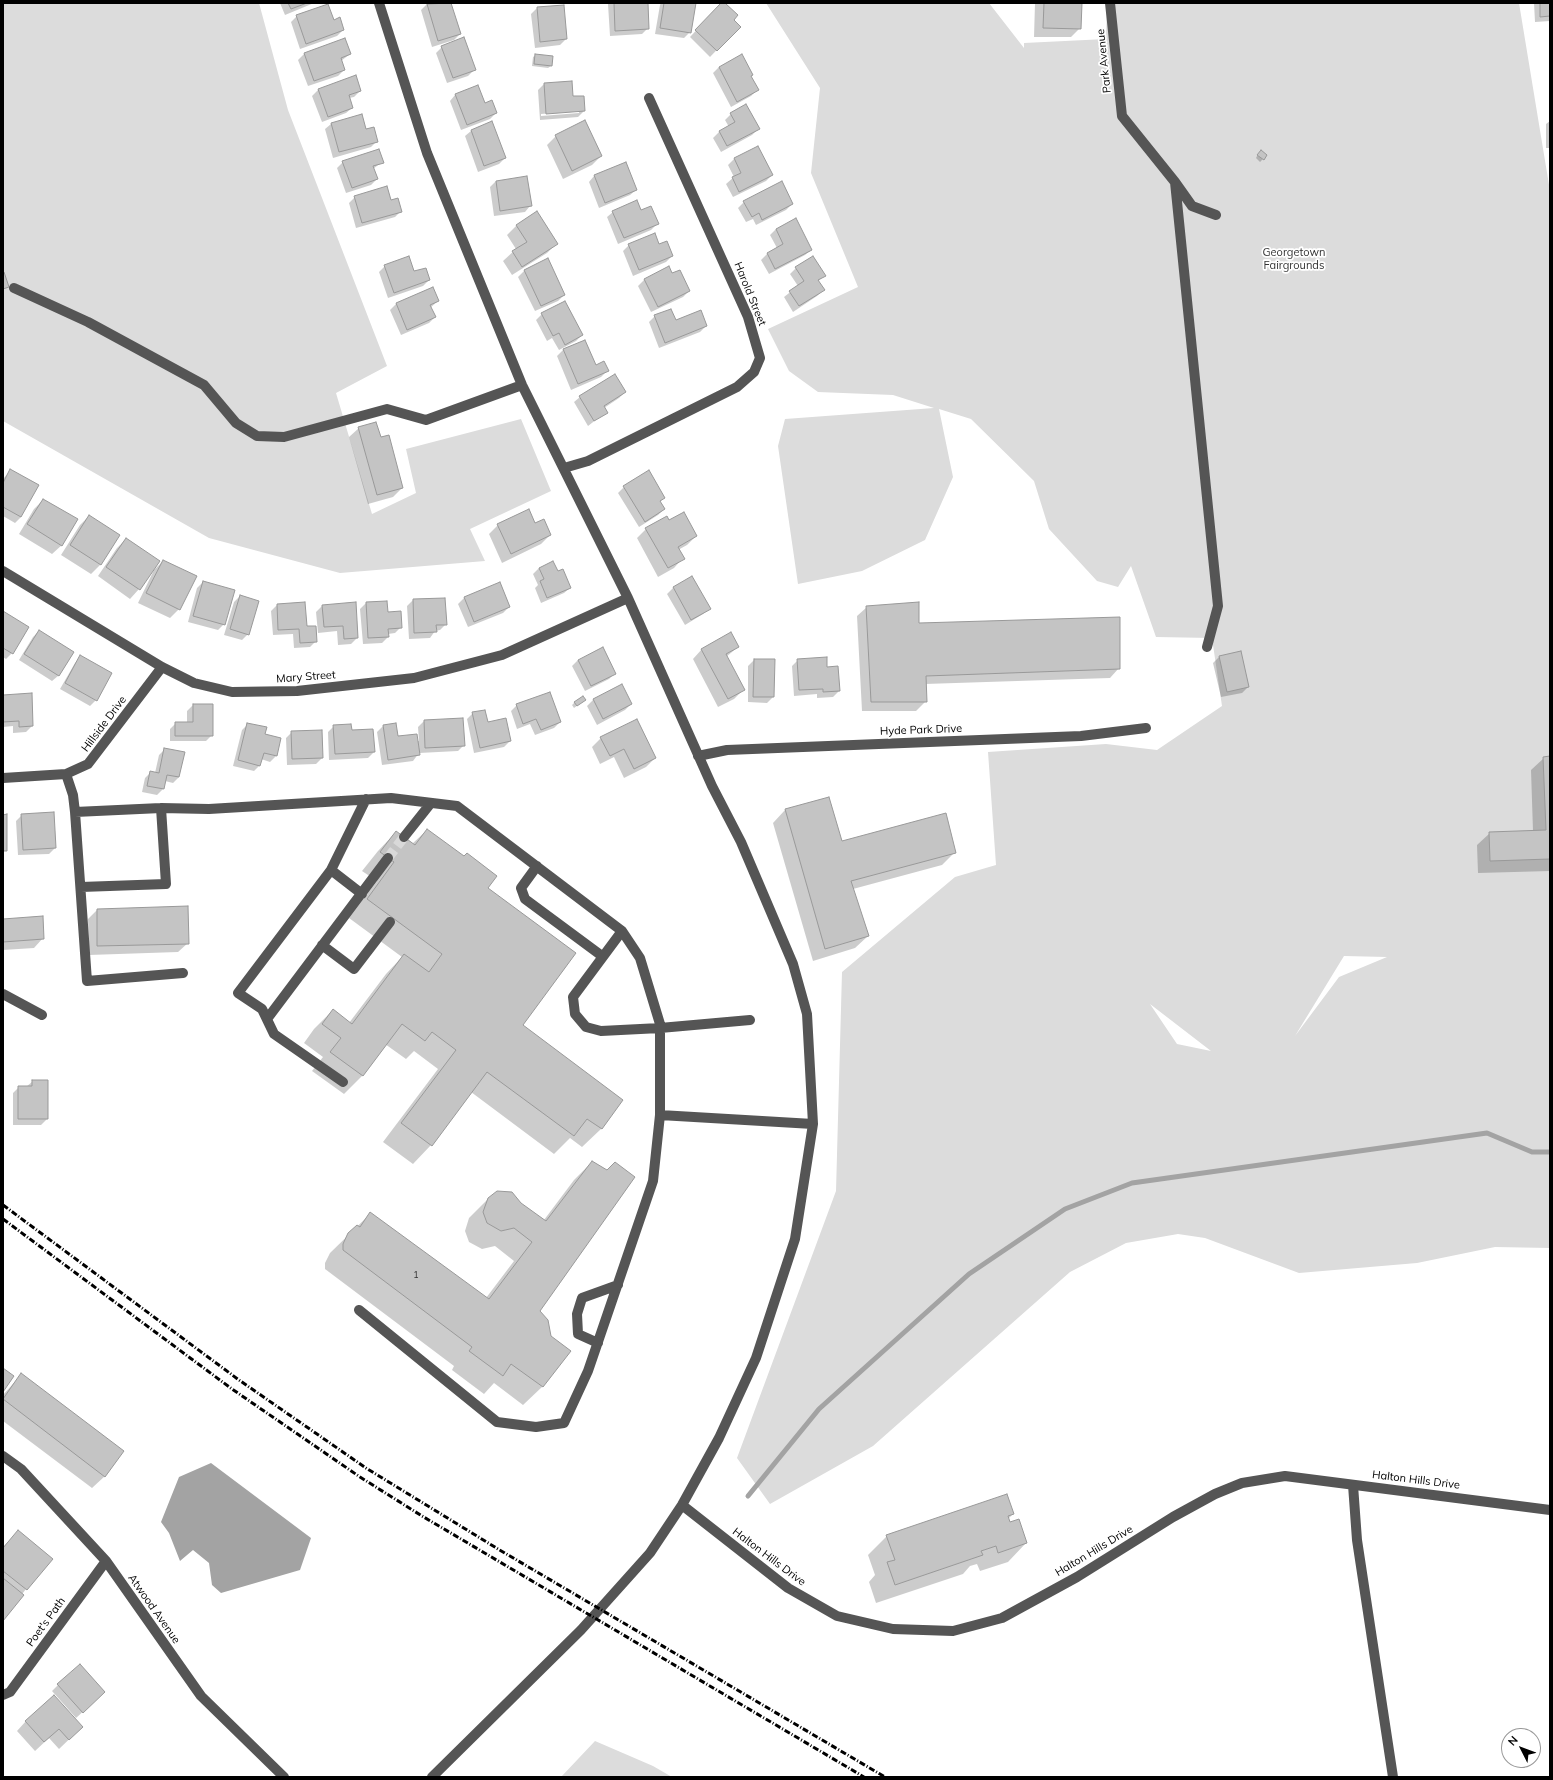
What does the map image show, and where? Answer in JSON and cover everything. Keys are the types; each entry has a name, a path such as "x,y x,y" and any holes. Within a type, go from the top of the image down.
{"street":[{"path":"379,3 427,153 522,385 628,598 698,756 741,842 793,964 807,1014 813,1124 795,1239 756,1358 719,1438 682,1505 650,1552 581,1630 432,1777"},
{"name":"Park Avenue","path":"1110,3 1122,116 1175,182"},
{"name":"Harold Street","path":"564,468 588,461 737,387 754,372 760,358 748,316 649,98"},
{"path":"1175,182 1192,206 1216,215"},
{"path":"1175,182 1218,606 1208,648"},
{"path":"14,288 88,322 204,385 236,423 257,436 284,437 387,409 426,420 522,385"},
{"name":"Mary Street","path":"3,571 162,667 194,683 232,692 297,691 414,678 502,655 628,598"},
{"name":"Hillside Drive","path":"3,778 66,774 88,764 162,667"},
{"name":"Hyde Park Drive","path":"698,756 727,750 1081,736 1146,728"},
{"path":"66,774 73,796 75,812 87,981 183,973"},
{"path":"75,812 161,808 209,809 391,798 458,806 622,931 640,958 660,1024 660,1115 652,1181 588,1371 564,1423 536,1427 498,1422 358,1310"},
{"path":"343,1082 274,1034 262,1010 238,993 331,870 366,799"},
{"path":"404,837 431,803"},
{"path":"81,887 166,884 161,808"},
{"path":"267,1019 388,858"},
{"path":"537,866 522,888 525,899 602,956"},
{"path":"331,870 362,894"},
{"path":"322,945 354,969 390,922"},
{"path":"622,931 573,997 575,1014 586,1027 601,1031 660,1028 750,1020"},
{"path":"3,994 42,1015"},
{"path":"660,1115 813,1124"},
{"path":"598,1343 578,1334 577,1314 582,1298 618,1285"},
{"name":"Atwood Avenue","path":"3,1456 21,1469 106,1561 201,1696 284,1777"},
{"name":"Halton Hills Drive","path":"682,1505 788,1588 836,1616 893,1629 953,1631 1002,1618 1077,1577 1173,1517 1215,1494 1242,1483 1285,1476 1550,1510"},
{"path":"1353,1485 1357,1540 1393,1777"},
{"name":"Poet's Path","path":"3,1695 10,1692 106,1561"}],"green space":[{"path":"3,3 259,3 288,110 387,366 336,393 372,514 416,493 406,449 521,419 551,491 470,529 485,561 340,573 209,538 3,421"},
{"name":"Georgetown Fairgrounds","path":"766,3 989,3 1024,48 1024,43 1106,39 1107,3 1519,3 1550,191 1550,1248 1495,1247 1417,1263 1299,1273 1205,1238 1178,1234 1126,1243 1070,1272 873,1446 770,1504 737,1458 836,1191 842,972 955,877 996,865 988,752 1106,744 1157,750 1222,706 1212,638 1156,637 1131,566 1118,587 1097,581 1049,529 1034,481 971,419 939,409 953,477 925,540 862,571 798,584 778,446 785,419 934,408 893,395 818,392 789,371 768,329 858,287 811,173 820,88","holes":["1344,956 1387,957 1339,977 1295,1036","1150,1004 1211,1051 1177,1044"]},
{"path":"595,1741 653,1766 672,1777 561,1777"}],"shaded area":[{"path":"211,1463 311,1538 300,1570 221,1593 212,1585 209,1563 193,1550 180,1561 169,1533 161,1522 179,1477"}],"building":[{"path":"288,3 307,3 291,9"},
{"path":"451,3 461,34 438,41 427,4"},
{"path":"614,3 648,3 649,29 615,31"},
{"path":"664,3 696,3 691,33 660,28"},
{"path":"721,3 725,3 738,15 734,20 741,27 717,51 695,30"},
{"path":"1044,3 1082,3 1081,29 1043,28"},
{"path":"1540,3 1550,3 1550,16 1540,17"},
{"path":"328,4 334,20 340,17 344,30 306,44 296,15"},
{"path":"564,5 567,39 540,42 537,7"},
{"path":"464,37 476,70 453,78 441,46"},
{"path":"345,38 351,54 341,58 345,70 314,81 304,53"},
{"path":"535,54 553,56 552,66 534,64"},
{"path":"742,54 753,75 751,76 759,90 737,102 719,67"},
{"path":"356,75 361,91 349,95 353,108 328,117 318,89"},
{"path":"572,81 573,96 584,96 585,111 546,114 544,83"},
{"path":"478,85 485,103 492,100 497,113 467,125 455,94"},
{"path":"746,104 760,129 727,146 719,131 735,122 730,113"},
{"path":"362,114 366,129 374,127 378,142 339,152 331,123"},
{"path":"585,120 602,156 572,171 555,135"},
{"path":"492,121 506,158 484,166 471,130"},
{"path":"758,146 773,175 739,192 732,177 741,173 734,158"},
{"path":"379,149 384,163 373,166 378,179 352,188 342,161"},
{"path":"1261,150 1267,155 1264,160 1257,155"},
{"path":"626,162 637,190 605,203 594,175"},
{"path":"527,176 532,206 500,211 496,181"},
{"path":"782,181 793,204 762,220 759,213 752,217 743,201"},
{"path":"387,186 391,200 398,198 402,212 362,223 354,196"},
{"path":"637,200 641,210 651,206 659,224 624,238 612,211"},
{"path":"537,211 558,244 522,267 512,251 527,242 516,225"},
{"path":"796,218 812,250 775,269 767,253 783,244 776,229"},
{"path":"655,233 659,244 667,241 673,256 639,270 628,244"},
{"path":"409,256 414,271 426,268 430,280 394,293 384,265"},
{"path":"813,256 826,276 818,280 825,290 799,306 789,291 804,281 795,267"},
{"path":"548,258 565,295 541,306 524,270"},
{"path":"669,266 672,273 680,270 690,291 658,307 644,279"},
{"path":"3,272 9,287 3,289"},
{"path":"433,287 439,301 430,305 436,317 407,330 396,303"},
{"path":"565,301 583,335 565,345 559,333 553,336 541,313"},
{"path":"671,309 676,320 701,310 707,326 665,343 654,315"},
{"path":"585,340 596,365 604,361 609,371 578,384 563,349"},
{"path":"615,374 626,392 604,406 608,413 594,421 579,396"},
{"path":"376,422 381,437 389,435 403,488 377,495 358,427"},
{"path":"10,469 39,485 21,517 3,507 3,483"},
{"path":"649,470 665,498 660,501 665,509 645,522 623,486"},
{"path":"43,499 78,519 62,546 27,524"},
{"path":"529,509 535,523 544,519 551,535 511,554 497,524"},
{"path":"684,512 697,536 678,547 685,559 668,568 645,528 667,516 669,520"},
{"path":"89,515 120,535 101,565 70,545"},
{"path":"126,538 160,561 140,590 106,567"},
{"path":"163,560 197,576 180,610 146,593"},
{"path":"553,561 558,571 563,569 571,588 547,598 540,581 544,579 539,568"},
{"path":"692,576 711,609 691,620 673,587"},
{"path":"203,581 235,590 225,625 193,616"},
{"path":"500,582 510,607 474,622 464,597"},
{"path":"240,595 259,601 249,635 230,629"},
{"path":"445,598 447,625 436,625 437,632 414,633 413,599"},
{"path":"387,601 388,612 401,611 402,628 388,629 389,637 368,638 366,602"},
{"path":"305,602 307,626 316,626 317,642 300,643 299,629 278,630 277,604"},
{"path":"356,602 358,638 344,639 343,626 324,627 322,605"},
{"path":"919,602 919,623 1120,617 1120,669 926,676 927,702 871,702 866,606"},
{"path":"3,611 29,627 13,654 3,648"},
{"path":"39,630 74,652 59,676 24,654"},
{"path":"731,632 739,647 726,654 745,690 728,699 701,649"},
{"path":"603,647 616,674 591,686 578,660"},
{"path":"1241,651 1249,687 1227,692 1219,656"},
{"path":"80,655 112,673 97,701 65,683"},
{"path":"827,657 827,667 838,666 840,691 823,692 823,689 799,690 797,659"},
{"path":"754,659 775,659 774,697 753,697"},
{"path":"622,684 632,704 603,719 593,699"},
{"path":"550,692 561,722 541,730 536,719 523,724 516,704"},
{"path":"32,693 33,726 19,727 19,721 3,722 3,695"},
{"path":"583,696 586,700 577,706 574,702"},
{"path":"193,704 213,704 213,736 175,736 175,722 193,722"},
{"path":"485,710 488,722 506,718 511,741 480,748 472,712"},
{"path":"463,718 465,746 425,748 424,720"},
{"path":"637,719 656,758 634,769 624,749 610,756 600,737"},
{"path":"247,723 267,727 265,734 281,738 277,756 264,753 260,766 238,760"},
{"path":"396,723 398,736 417,734 420,755 388,760 383,725"},
{"path":"351,724 352,730 373,729 375,752 335,754 333,725"},
{"path":"322,730 323,758 292,759 291,731"},
{"path":"164,748 185,752 179,777 167,775 164,789 147,786 150,771 159,773"},
{"path":"1550,756 1550,859 1490,861 1489,832 1546,830 1543,757"},
{"path":"829,797 842,841 946,813 956,853 851,881 869,936 825,949 785,809"},
{"path":"54,812 56,848 23,850 21,814"},
{"path":"7,814 7,851 3,851 3,815"},
{"path":"427,829 464,856 467,853 497,876 488,888 576,953 523,1025 623,1100 602,1129 587,1119 574,1136 487,1072 432,1146 401,1123 456,1050 432,1032 425,1041 402,1024 363,1076 330,1052 341,1038 322,1024 333,1009 352,1024 404,954 429,972 442,954 367,899 394,862 380,852 396,831 415,845"},
{"path":"188,906 189,944 97,946 97,909"},
{"path":"43,916 44,939 3,942 3,919"},
{"path":"32,1080 48,1080 48,1119 18,1119 18,1086 32,1086"},
{"path":"592,1161 607,1170 615,1162 635,1177 540,1311 548,1320 551,1336 571,1351 543,1387 511,1364 503,1376 469,1351 472,1347 343,1250 343,1244 348,1233 357,1225 360,1227 370,1212 489,1299 532,1242 514,1228 501,1231 487,1223 483,1212 488,1198 497,1191 512,1192 521,1203 546,1221"},
{"path":"3,1368 14,1376 3,1392"},
{"path":"21,1373 124,1451 105,1477 3,1399"},
{"path":"1007,1494 1014,1514 1008,1516 1010,1522 1019,1519 1027,1543 998,1553 996,1546 981,1551 983,1555 895,1585 887,1562 895,1560 886,1535"},
{"path":"18,1530 53,1559 27,1590 3,1571 3,1548"},
{"path":"3,1578 24,1595 3,1621"},
{"path":"80,1664 105,1692 83,1713 57,1684"},
{"path":"54,1695 83,1727 69,1740 59,1729 44,1742 25,1721"}],"waterway":[{"path":"748,1496 819,1409 969,1274 1065,1209 1132,1183 1487,1133 1532,1152 1550,1152"}],"tunnel":[{"path":"388,858 404,837"}],"railway":[{"path":"3,1205 239,1380 366,1468 498,1549 885,1777"},
{"path":"3,1219 232,1389 360,1477 422,1516 864,1777"}]}
